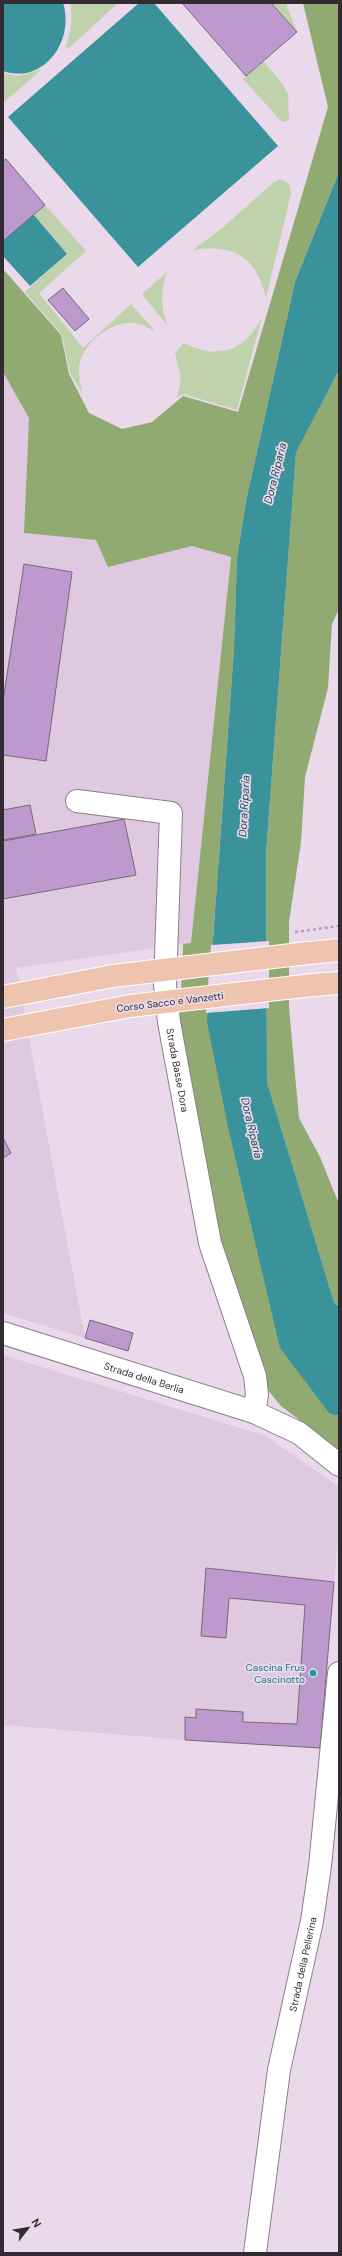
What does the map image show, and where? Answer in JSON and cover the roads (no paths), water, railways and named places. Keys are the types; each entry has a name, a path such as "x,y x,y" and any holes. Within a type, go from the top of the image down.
{"main road":[{"path":"3,997 113,976 339,950"},
{"name":"Corso Sacco e Vanzetti","path":"3,1030 130,1006 339,983"}],"street":[{"name":"Strada Basse Dora","path":"77,801 171,813 165,985 168,1022 210,1243 255,1376 257,1395 254,1412"},
{"name":"Strada della Berlia","path":"3,1333 254,1412 283,1424 299,1433 339,1465"},
{"name":"Strada della Pellerina","path":"255,2253 279,2070 312,1921 320,1866 339,1673"}],"water":[{"path":"3,3 63,3 66,17 60,44 53,56 43,65 31,71 18,74 3,71"},
{"path":"139,3 154,3 278,146 138,267 8,117"},
{"name":"Dora Riparia","path":"339,172 339,370 296,452 266,854 267,1082 334,1302 339,1307 339,1416 330,1414 280,1348 228,1127 207,1022 234,648 237,558 246,501 295,282"},
{"path":"33,214 67,254 30,286 3,256 3,241"}],"place":[{"name":"Cascina Frus Cascinotto","path":"313,1673"}]}
